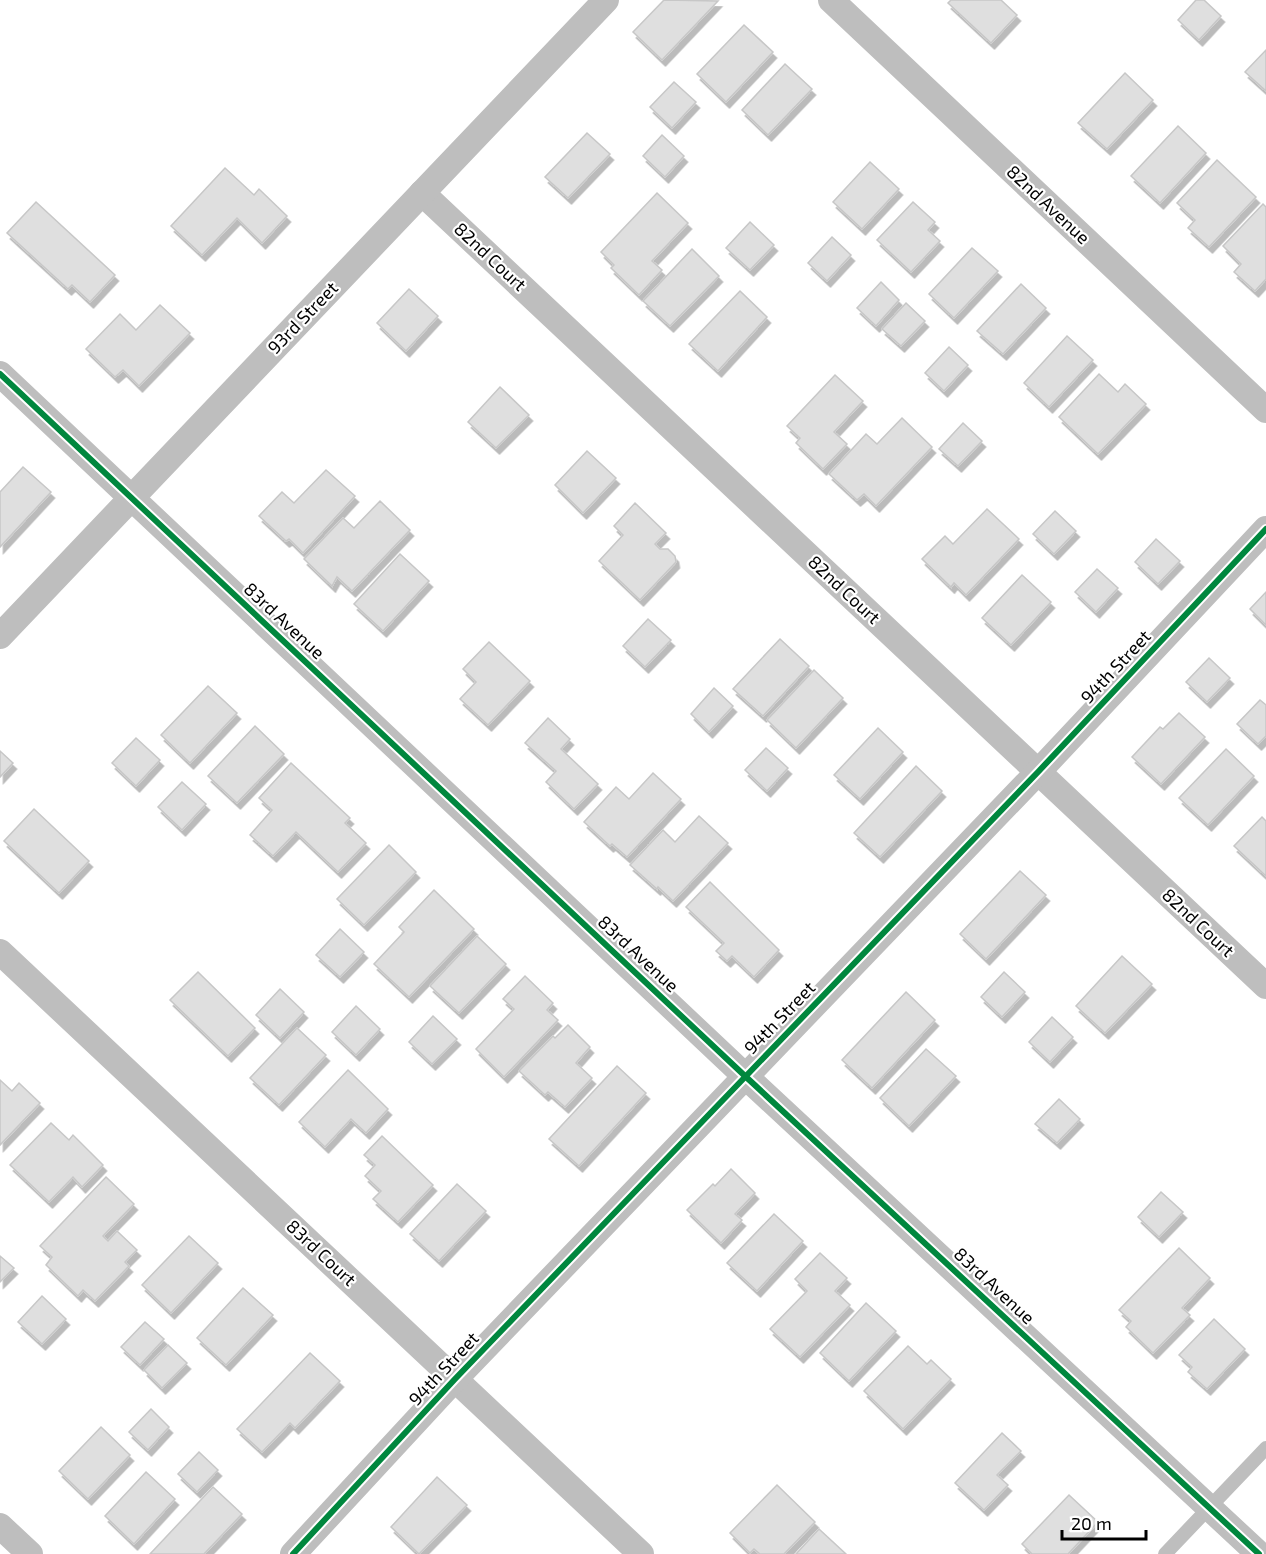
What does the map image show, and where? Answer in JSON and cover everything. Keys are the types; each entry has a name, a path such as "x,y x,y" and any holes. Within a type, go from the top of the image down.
{"street":[{"name":"93rd Street","path":"0,636 606,0"},
{"name":"82nd Avenue","path":"831,0 1266,410"},
{"name":"82nd Court","path":"422,193 1266,986"},
{"name":"83rd Avenue","path":"0,374 745,1076 1259,1554"},
{"name":"94th Street","path":"293,1554 455,1379 1038,772 1266,530"},
{"name":"83rd Court","path":"0,952 641,1554"},
{"path":"0,1526 30,1554"}],"lane":[{"path":"1165,1554 1266,1448"}],"building":[{"path":"664,0 718,1 662,60 633,32"},
{"path":"951,0 1001,0 1017,15 991,43 948,3"},
{"path":"1196,0 1204,0 1221,16 1199,40 1178,20"},
{"path":"744,25 773,52 726,102 697,74"},
{"path":"1266,50 1266,91 1245,72"},
{"path":"785,64 812,89 768,135 742,110"},
{"path":"1125,73 1153,100 1107,149 1078,123"},
{"path":"674,82 696,102 672,128 650,107"},
{"path":"1178,126 1206,153 1160,203 1131,176"},
{"path":"587,133 610,154 568,198 545,177"},
{"path":"662,135 684,156 665,177 643,156"},
{"path":"1217,160 1256,197 1209,247 1188,228 1195,220 1177,203"},
{"path":"870,162 899,189 862,229 833,202"},
{"path":"225,168 254,195 259,189 287,216 262,243 237,218 202,255 171,226"},
{"path":"657,193 688,223 652,261 662,270 639,295 611,268 614,265 601,252"},
{"path":"36,202 115,275 90,302 72,285 68,289 7,233"},
{"path":"913,202 935,222 928,230 940,241 911,272 877,240"},
{"path":"1263,204 1266,207 1266,279 1255,291 1234,272 1241,264 1223,246"},
{"path":"750,222 774,245 750,270 726,248"},
{"path":"832,237 851,255 827,281 808,263"},
{"path":"972,248 998,271 954,318 929,294"},
{"path":"692,249 719,276 670,326 643,301"},
{"path":"881,282 899,300 876,326 857,308"},
{"path":"1021,284 1046,308 1003,354 977,331"},
{"path":"409,289 438,316 406,351 377,323"},
{"path":"740,291 767,317 718,371 689,344"},
{"path":"906,303 925,321 901,346 882,329"},
{"path":"160,305 190,333 139,386 123,370 115,377 86,349 120,314 136,330"},
{"path":"1067,336 1093,360 1049,407 1024,383"},
{"path":"949,347 968,365 944,391 925,373"},
{"path":"1099,374 1118,392 1125,384 1146,404 1098,454 1059,417"},
{"path":"835,375 863,401 834,432 847,444 823,469 796,443 800,438 787,426"},
{"path":"500,387 529,415 496,448 468,422"},
{"path":"902,418 932,447 876,506 864,494 857,500 829,474 866,434 877,444"},
{"path":"963,423 982,441 958,466 939,449"},
{"path":"587,451 616,478 583,513 555,485"},
{"path":"23,467 51,492 0,547 0,492"},
{"path":"326,470 355,496 303,553 259,516 282,492 294,503"},
{"path":"380,501 410,530 352,591 337,577 332,586 304,559 343,518 354,528"},
{"path":"635,503 666,533 655,544 660,549 668,549 675,556 676,562 640,600 599,561 623,535 614,526"},
{"path":"987,509 1019,539 966,595 954,583 951,587 922,559 945,536 953,544"},
{"path":"1055,511 1076,531 1054,554 1033,534"},
{"path":"1156,539 1180,561 1158,584 1135,562"},
{"path":"400,554 429,581 383,631 354,604"},
{"path":"1097,569 1118,588 1096,612 1075,592"},
{"path":"1022,575 1051,602 1011,645 982,618"},
{"path":"1266,592 1266,625 1250,609"},
{"path":"648,619 671,640 645,667 623,646"},
{"path":"780,639 809,666 763,716 733,689"},
{"path":"489,642 530,681 488,725 460,699 476,682 463,669"},
{"path":"1209,658 1230,678 1207,702 1186,682"},
{"path":"814,670 843,698 796,748 767,720"},
{"path":"208,686 237,713 190,763 161,735"},
{"path":"714,688 733,706 709,732 691,714"},
{"path":"1260,700 1266,705 1266,736 1258,744 1237,724"},
{"path":"1179,713 1205,737 1161,784 1132,757 1160,727 1163,729"},
{"path":"548,718 570,739 561,749 598,784 574,809 546,782 556,771 525,743"},
{"path":"255,726 284,754 237,803 208,776"},
{"path":"878,728 903,752 860,799 834,775"},
{"path":"136,738 160,760 136,786 112,763"},
{"path":"766,748 788,768 767,791 745,770"},
{"path":"1226,749 1254,776 1208,825 1179,798"},
{"path":"0,751 13,763 0,777"},
{"path":"291,763 350,818 345,823 366,843 338,872 296,832 273,856 250,835 272,810 259,798"},
{"path":"916,766 942,791 880,857 854,833"},
{"path":"653,773 681,799 627,857 612,844 610,846 584,822 616,787 629,799"},
{"path":"182,782 206,804 182,830 158,807"},
{"path":"34,809 89,861 59,893 4,841"},
{"path":"699,816 728,843 673,901 630,865 663,830 675,842"},
{"path":"1262,817 1266,821 1266,876 1234,846"},
{"path":"389,845 416,872 364,925 337,899"},
{"path":"1020,871 1046,895 986,959 960,934"},
{"path":"710,882 779,950 754,977 732,956 727,961 716,951 724,943 686,907"},
{"path":"434,890 474,929 409,997 374,964 404,932 399,927"},
{"path":"340,929 364,952 340,977 316,955"},
{"path":"477,936 506,964 459,1013 430,986"},
{"path":"1122,956 1152,984 1105,1033 1076,1006"},
{"path":"198,972 255,1028 228,1056 170,1000"},
{"path":"1004,972 1025,992 1002,1017 981,997"},
{"path":"525,976 553,1003 547,1010 558,1020 504,1077 476,1049 514,1009 503,999"},
{"path":"280,989 304,1012 280,1038 256,1015"},
{"path":"906,992 935,1020 872,1088 842,1060"},
{"path":"356,1006 380,1029 356,1055 332,1032"},
{"path":"433,1016 457,1039 432,1064 409,1042"},
{"path":"1052,1017 1073,1037 1050,1062 1029,1042"},
{"path":"568,1025 590,1047 576,1063 592,1078 565,1107 548,1092 545,1095 519,1071 553,1036 555,1038"},
{"path":"297,1028 326,1055 279,1105 250,1078"},
{"path":"926,1049 956,1076 909,1126 880,1098"},
{"path":"617,1066 646,1093 579,1166 549,1139"},
{"path":"348,1070 388,1109 366,1133 351,1119 325,1147 299,1122"},
{"path":"0,1080 12,1091 19,1083 40,1103 0,1145"},
{"path":"1059,1099 1080,1119 1057,1143 1035,1124"},
{"path":"51,1123 69,1140 73,1135 103,1165 82,1187 73,1177 49,1202 10,1165"},
{"path":"382,1136 433,1185 398,1222 373,1199 381,1191 365,1176 375,1165 364,1155"},
{"path":"731,1169 755,1193 735,1214 742,1220 721,1243 687,1210"},
{"path":"106,1177 134,1204 103,1236 108,1241 117,1231 137,1250 125,1262 129,1266 95,1301 83,1290 78,1296 46,1265 52,1257 40,1246"},
{"path":"457,1184 486,1211 439,1261 410,1234"},
{"path":"1161,1192 1183,1212 1159,1237 1138,1217"},
{"path":"774,1214 803,1241 757,1291 727,1263"},
{"path":"189,1236 218,1263 171,1313 142,1285"},
{"path":"1179,1248 1210,1278 1182,1308 1190,1315 1153,1353 1126,1327 1131,1321 1119,1310"},
{"path":"820,1253 847,1278 835,1291 850,1305 800,1357 770,1329 807,1291 795,1279"},
{"path":"0,1256 14,1268 0,1282"},
{"path":"243,1288 273,1315 226,1365 197,1338"},
{"path":"42,1296 66,1319 42,1344 18,1322"},
{"path":"866,1303 896,1331 849,1381 820,1353"},
{"path":"1214,1319 1245,1349 1207,1389 1188,1372 1192,1367 1179,1355"},
{"path":"145,1322 164,1339 140,1365 121,1347"},
{"path":"168,1345 187,1363 162,1388 144,1370"},
{"path":"908,1346 927,1364 931,1360 951,1379 903,1429 864,1391"},
{"path":"310,1353 340,1381 295,1428 290,1423 262,1452 237,1429"},
{"path":"151,1409 169,1427 148,1450 129,1432"},
{"path":"101,1427 130,1455 88,1499 59,1471"},
{"path":"1002,1433 1021,1451 997,1475 1008,1485 984,1510 955,1483"},
{"path":"199,1452 218,1470 197,1492 178,1474"},
{"path":"146,1472 175,1499 134,1544 105,1516"},
{"path":"437,1477 467,1505 419,1554 391,1527"},
{"path":"777,1485 815,1522 784,1554 760,1554 754,1549 750,1553 730,1533"},
{"path":"213,1487 242,1514 204,1554 150,1554"},
{"path":"1069,1495 1098,1522 1068,1554 1032,1554 1022,1544"},
{"path":"819,1529 846,1554 796,1554"}],"cycle path":[{"path":"0,374 745,1076 1259,1554"},
{"path":"293,1554 455,1379 1038,772 1266,529"}]}
